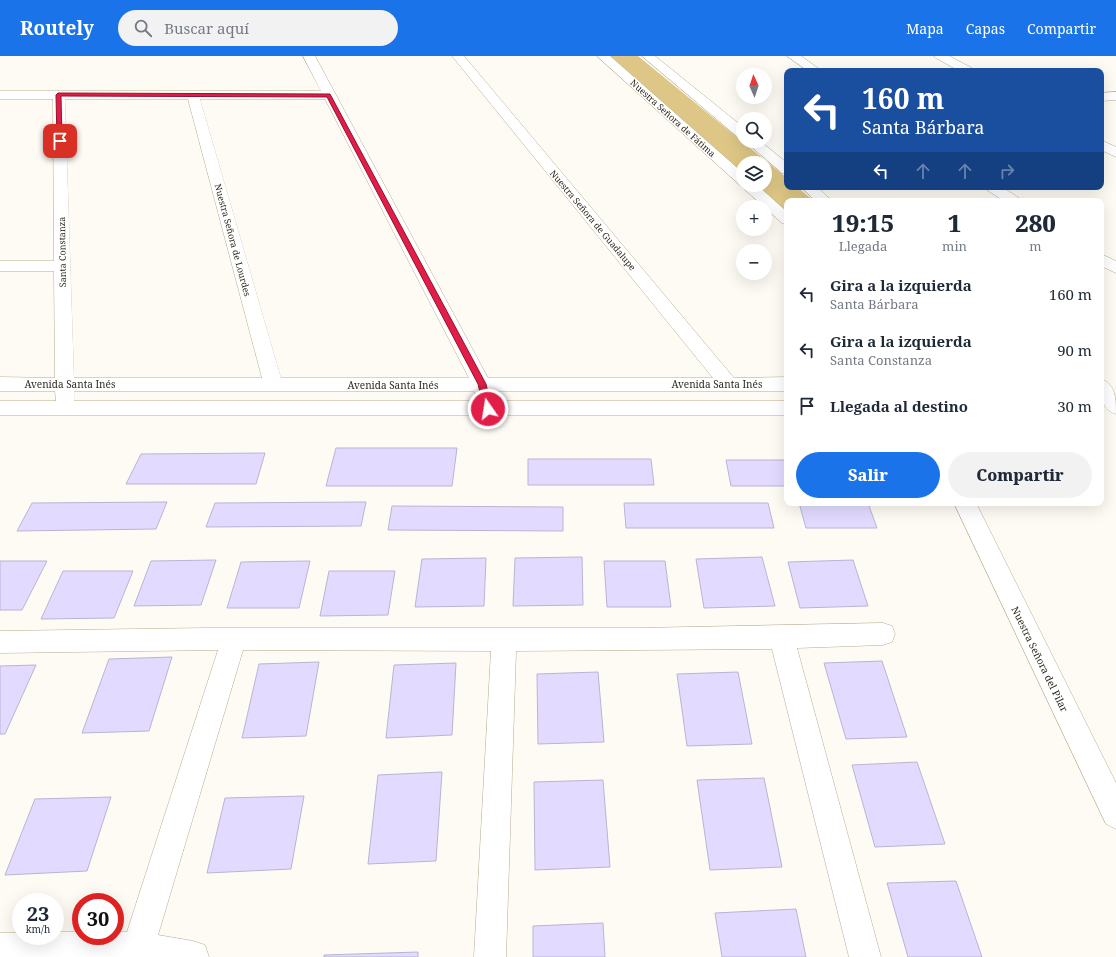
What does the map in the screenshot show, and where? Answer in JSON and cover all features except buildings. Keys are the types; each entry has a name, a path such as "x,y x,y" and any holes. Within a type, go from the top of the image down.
{"street":[{"path":"309,56 482,384 488,409"},
{"name":"Nuestra Señora de Guadalupe","path":"458,56 729,384"},
{"name":"Nuestra Señora de Fátima","path":"603,56 736,175"},
{"path":"648,56 736,128"},
{"path":"793,56 811,68"},
{"path":"940,56 962,68"},
{"path":"0,95 329,95"},
{"name":"Santa Constanza","path":"58,95 66,408"},
{"name":"Nuestra Señora de Lourdes","path":"193,95 274,385"},
{"path":"1104,97 1116,96"},
{"path":"1104,146 1116,153"},
{"path":"760,148 784,168"},
{"path":"812,190 821,198"},
{"path":"997,190 1009,198"},
{"path":"756,192 784,217"},
{"path":"1104,261 1116,268"},
{"path":"0,266 62,266"},
{"name":"Avenida Santa Inés","path":"0,384 784,384"},
{"path":"1104,386 1116,387"},
{"path":"1104,390 1116,408"},
{"path":"0,408 784,408"},
{"path":"1104,408 1116,408"},
{"name":"Nuestra Señora del Pilar","path":"965,506 1116,814"},
{"path":"0,642 234,639 782,639 883,634"},
{"path":"138,948 234,639"},
{"path":"782,639 865,957"},
{"path":"490,957 504,640"},
{"path":"0,949 138,948 193,957"}],"shaded area":[{"path":"608,56 638,56 736,136 736,148 750,148 760,156 736,156 736,168"},
{"path":"772,166 784,176 784,190 801,190 810,198 784,198 784,209 764,192 772,192"}],"route":[{"path":"60,141 58,95 329,95 482,384 488,409"}]}
